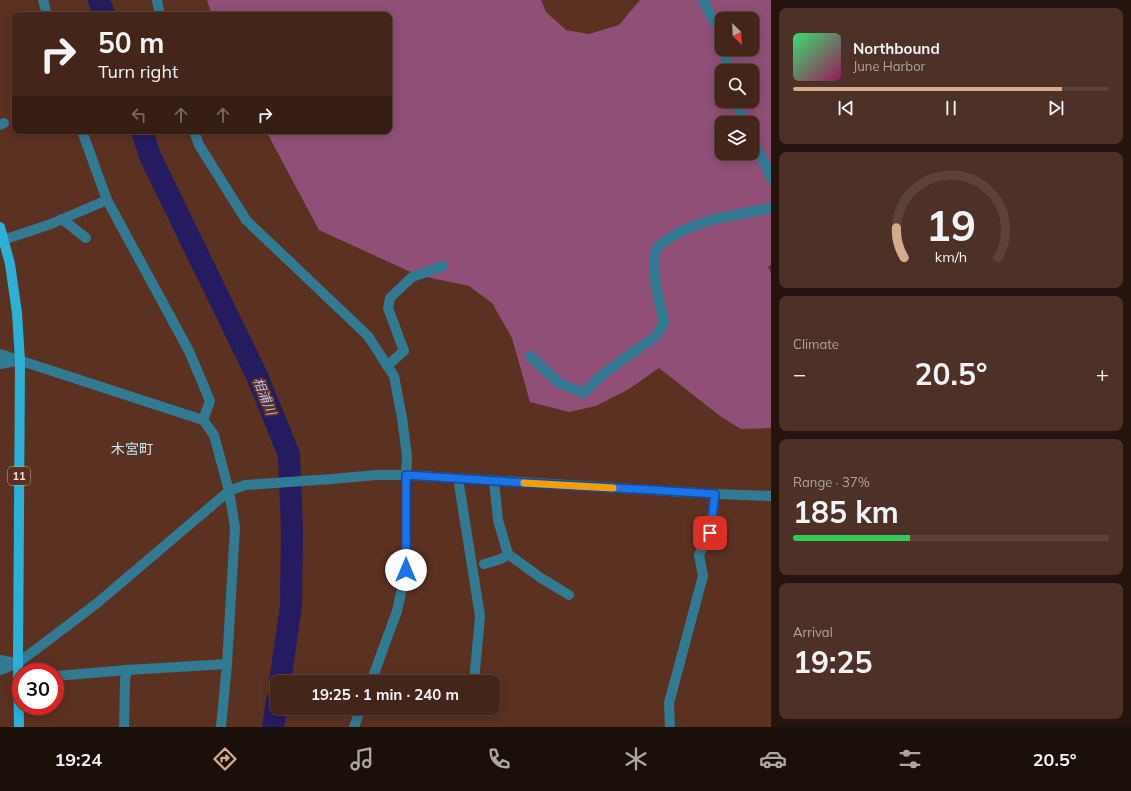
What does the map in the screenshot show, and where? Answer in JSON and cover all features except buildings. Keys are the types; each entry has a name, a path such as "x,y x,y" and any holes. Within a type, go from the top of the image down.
{"main road":[{"name":"11","path":"0,228 10,264 17,312 20,361 18,663"},
{"name":"11","path":"18,715 18,727"}],"street":[{"path":"43,0 46,12"},
{"path":"157,0 159,12"},
{"path":"703,0 715,23"},
{"path":"83,134 107,200 189,351 210,401 203,420"},
{"path":"195,134 198,145 246,220 368,336 394,376 407,456 406,570 397,611 374,675"},
{"path":"759,153 764,161 771,179"},
{"path":"3,240 107,200"},
{"path":"530,356 559,383 583,393 607,371 656,336 664,323 655,281 654,263 656,248 670,237 690,226 771,208"},
{"path":"62,218 86,238"},
{"path":"387,366 404,351 388,308 390,298 412,277 443,266"},
{"path":"0,354 203,420 214,435 229,491 235,527 227,664 221,727"},
{"path":"0,364 20,361"},
{"path":"0,660 18,663 96,604 229,491 245,485 376,475 406,475 715,494 771,496"},
{"path":"458,478 480,616 475,675"},
{"path":"494,481 498,520 508,554 541,578 569,595"},
{"path":"670,727 669,703 703,576 699,555 710,533 715,494"},
{"path":"484,564 501,559 508,554"},
{"path":"64,675 227,664"},
{"path":"0,670 12,665"},
{"path":"124,727 125,680 127,670"},
{"path":"354,727 358,715"}],"shaded area":[{"path":"207,0 541,0 546,12 566,30 589,34 619,25 640,0 771,0 771,265 768,267 771,273 771,428 741,429 720,416 659,368 629,389 596,406 569,412 530,402 512,338 492,303 469,286 417,275 319,230 268,134 392,134 392,12 211,12"}],"waterway":[{"name":"相浦川","path":"99,0 103,12"},
{"name":"相浦川","path":"143,134 150,156 257,376 289,455 292,529 291,606 281,675"},
{"name":"相浦川","path":"273,727 275,715"}],"slow traffic":[{"path":"524,483 613,488"}],"district":[{"name":"木宮町","path":"132,449"}],"route":[{"path":"406,570 406,475 715,494 710,533"}]}
